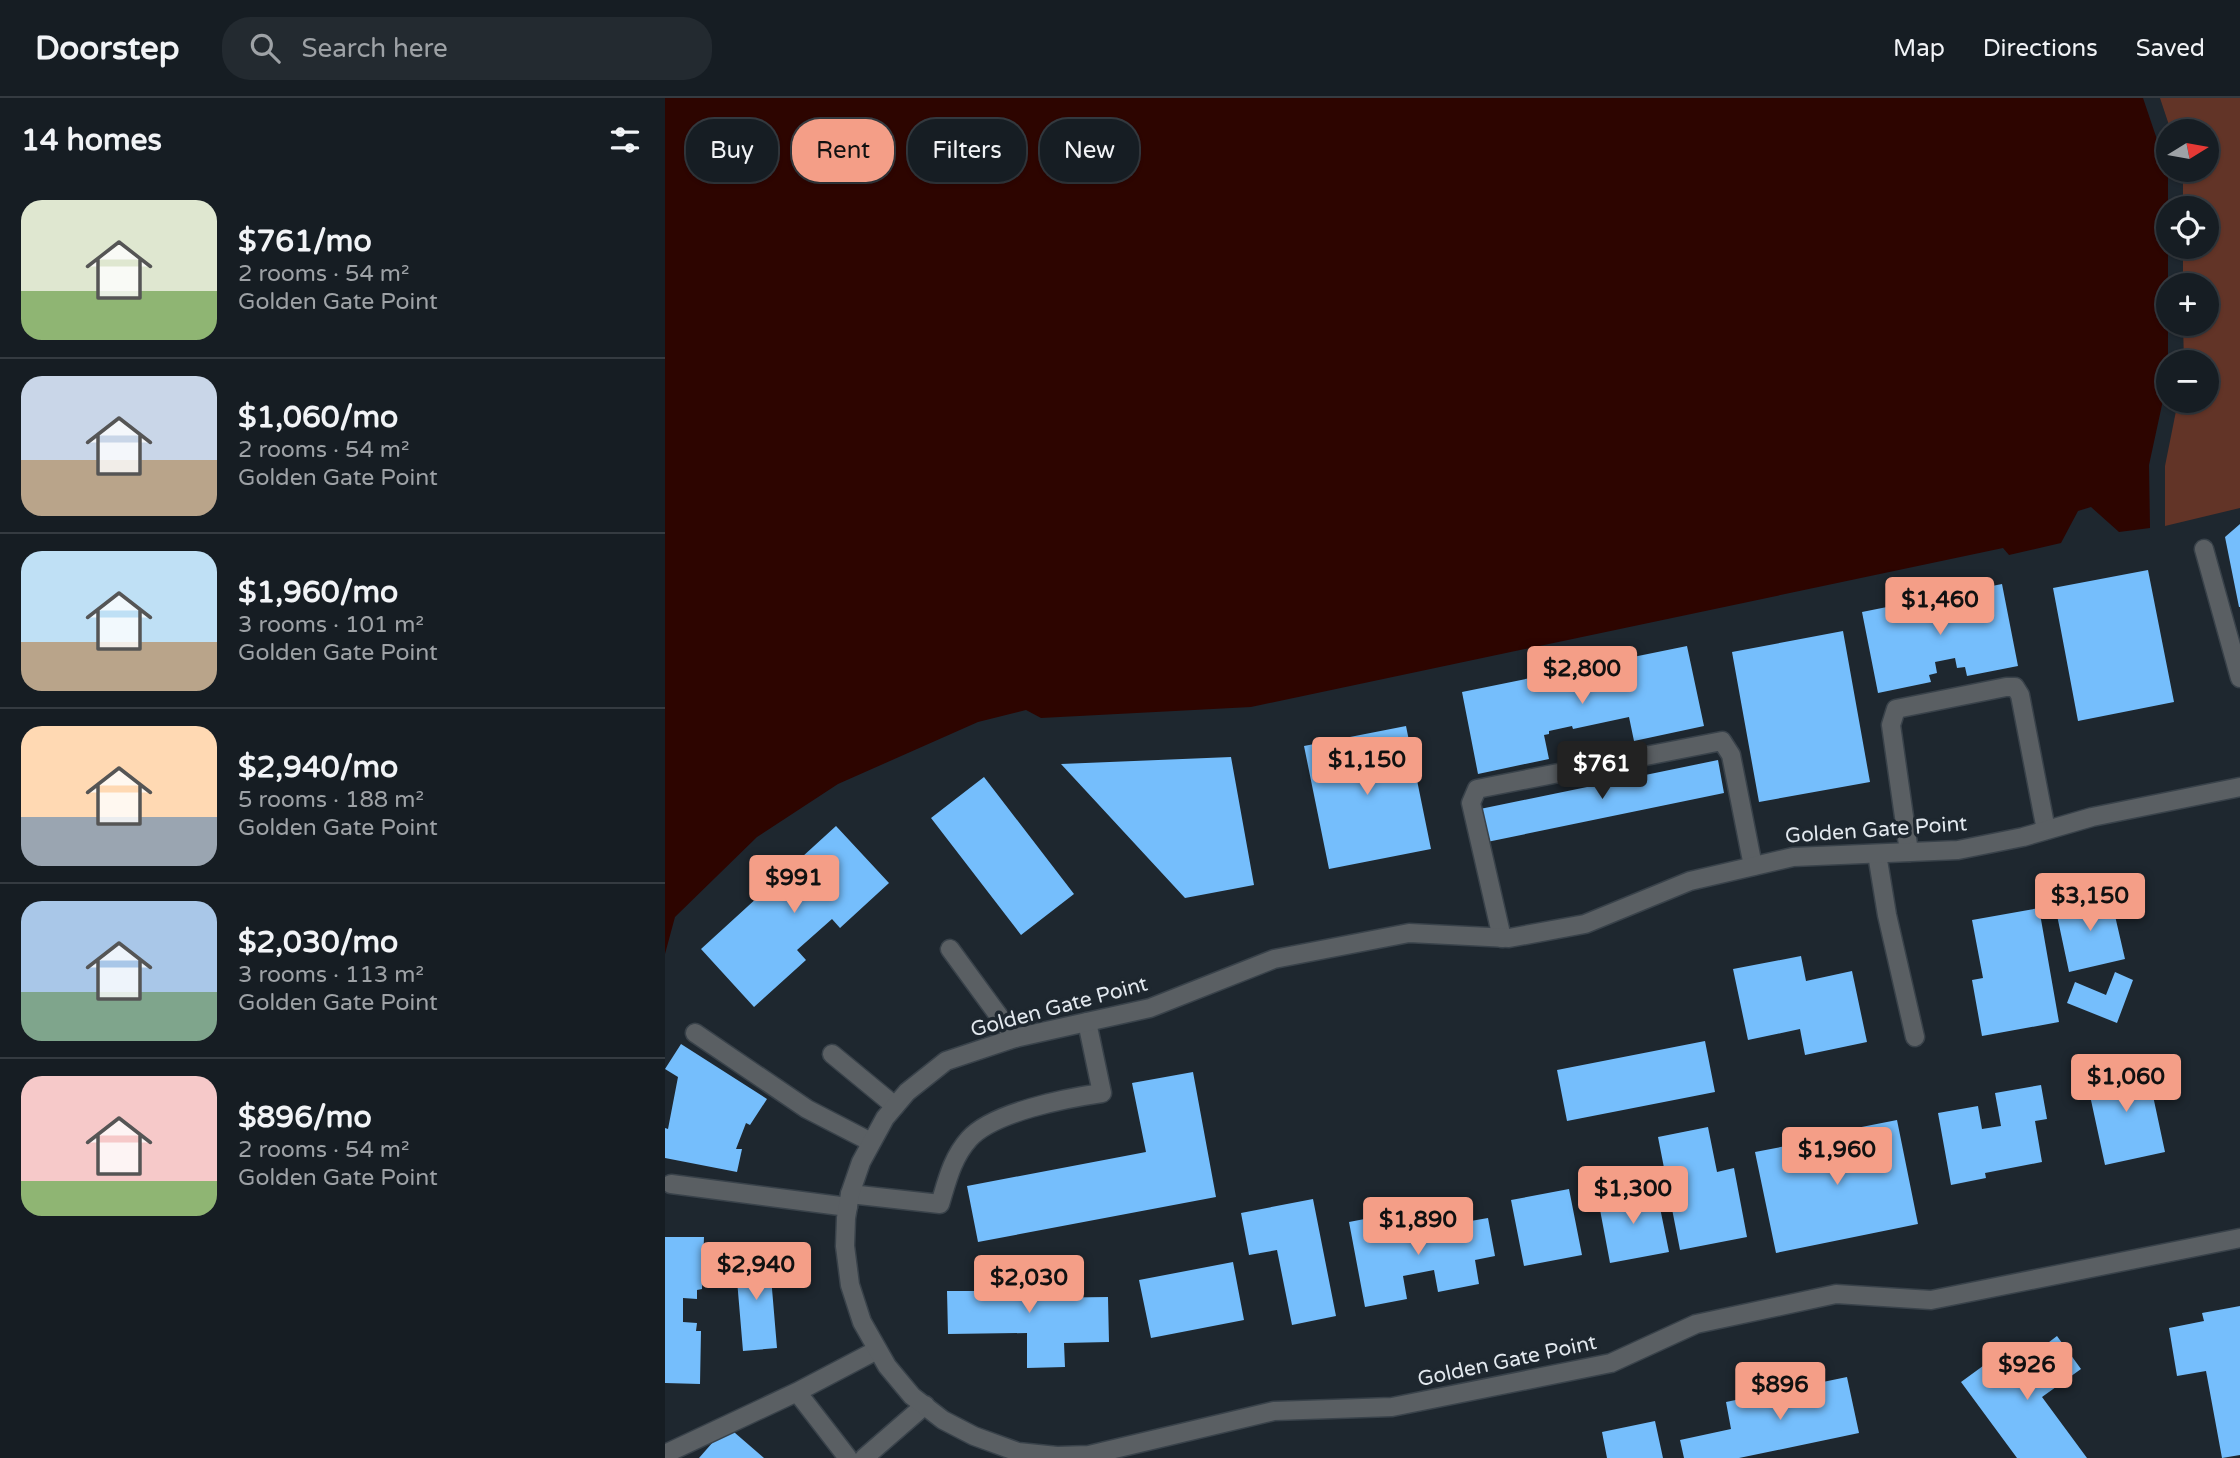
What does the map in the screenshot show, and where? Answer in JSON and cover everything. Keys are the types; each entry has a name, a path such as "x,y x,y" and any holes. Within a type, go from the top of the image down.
{"street":[{"path":"2204,549 2240,678"},
{"path":"1909,852 1891,725 1896,709 2005,687 2015,688 2020,695 2046,830"},
{"path":"1502,938 1471,803 1477,789 1722,741 1731,755 1753,866"},
{"name":"Golden Gate Point","path":"2240,787 2092,817 1958,850 1793,857 1690,881 1585,924 1502,938 1409,933 1274,959 1150,1008 1015,1038 946,1061 907,1092 895,1106 860,1162 849,1200 845,1246 850,1285 862,1322 887,1366 912,1396 943,1420 974,1436 1018,1451 1089,1455 1274,1411 1392,1407 1611,1363 1696,1324 1836,1294 1931,1300 2240,1238"},
{"path":"1877,854 1887,915 1915,1037"},
{"path":"950,949 1015,1038"},
{"path":"671,1184 940,1205 950,1168 970,1138 997,1121 1034,1107 1102,1093 1087,1022"},
{"path":"695,1033 807,1109 871,1142"},
{"path":"832,1054 895,1106"},
{"path":"665,1454 797,1392 877,1350"},
{"path":"797,1392 848,1458"},
{"path":"865,1458 925,1405"}],"shaded area":[{"path":"665,98 2143,98 2156,136 2156,182 2168,182 2168,196 2156,196 2156,259 2168,259 2168,273 2156,273 2156,336 2168,336 2168,350 2156,350 2156,413 2160,413 2149,465 2150,528 2119,532 2091,507 2078,511 2061,543 2009,555 2003,548 1251,707 1041,718 1026,710 978,722 838,784 757,837 675,917 665,954"},
{"path":"2160,98 2240,98 2240,508 2165,526 2165,466 2176,413 2219,413 2219,350 2184,350 2183,336 2219,336 2219,273 2183,273 2183,259 2219,259 2219,196 2183,196 2183,182 2219,182 2219,119 2167,119"}],"building":[{"path":"2240,524 2240,607 2239,607 2225,537"},
{"path":"2148,570 2174,702 2078,721 2053,588"},
{"path":"2002,584 2018,666 1967,676 1965,667 1957,668 1955,658 1935,662 1937,673 1929,675 1931,682 1878,693 1862,612"},
{"path":"1843,631 1870,782 1759,802 1732,652"},
{"path":"1687,646 1704,726 1634,741 1629,717 1573,729 1572,726 1549,731 1549,734 1544,735 1549,759 1478,774 1462,692"},
{"path":"1406,726 1431,849 1329,869 1304,746"},
{"path":"1231,757 1254,885 1185,898 1061,764"},
{"path":"1718,760 1724,793 1487,842 1480,809"},
{"path":"984,777 1074,894 1021,935 931,818"},
{"path":"836,826 889,883 840,928 832,919 797,950 806,960 754,1007 701,949"},
{"path":"2110,894 2125,959 2069,972 2055,906"},
{"path":"2039,908 2059,1022 1982,1036 1972,980 1983,978 1972,920"},
{"path":"1801,956 1806,981 1852,971 1867,1042 1805,1055 1800,1029 1748,1040 1733,969"},
{"path":"2115,972 2133,980 2117,1023 2067,1003 2075,982 2106,995"},
{"path":"1705,1041 1715,1092 1567,1121 1557,1070"},
{"path":"681,1044 767,1099 750,1125 746,1123 736,1149 742,1149 737,1172 665,1158 665,1128 668,1129 678,1077 665,1069"},
{"path":"2146,1063 2165,1152 2105,1165 2086,1077"},
{"path":"1193,1072 1216,1197 978,1242 967,1186 1146,1152 1132,1083"},
{"path":"2041,1085 2047,1119 2035,1121 2042,1162 1985,1173 1986,1178 1951,1185 1938,1113 1978,1106 1982,1129 2001,1126 1995,1093"},
{"path":"1897,1120 1918,1224 1776,1253 1755,1152 1817,1140 1816,1136"},
{"path":"1708,1127 1717,1172 1734,1168 1747,1237 1680,1250 1658,1137"},
{"path":"1656,1188 1669,1252 1610,1263 1598,1199"},
{"path":"1569,1189 1582,1255 1524,1266 1511,1200"},
{"path":"1313,1199 1336,1316 1292,1325 1277,1250 1249,1255 1241,1213"},
{"path":"1375,1217 1378,1237 1488,1218 1495,1256 1475,1260 1479,1284 1438,1292 1434,1270 1403,1276 1407,1299 1365,1307 1349,1222"},
{"path":"665,1237 704,1237 702,1289 697,1290 697,1299 683,1298 683,1322 697,1323 696,1331 701,1331 700,1384 665,1383"},
{"path":"769,1253 777,1348 743,1351 735,1256"},
{"path":"1031,1261 1031,1298 1108,1297 1109,1342 1064,1343 1065,1367 1027,1368 1027,1333 948,1334 947,1291 992,1291 992,1262"},
{"path":"1233,1262 1244,1320 1151,1338 1139,1280"},
{"path":"2240,1306 2240,1455 2222,1458 2206,1371 2177,1376 2169,1328 2204,1321 2202,1313"},
{"path":"2057,1336 2081,1369 2042,1397 2087,1458 2017,1458 1961,1382 1998,1355 2011,1371"},
{"path":"1847,1377 1859,1433 1739,1458 1684,1458 1680,1440 1731,1429 1726,1402"},
{"path":"1655,1421 1663,1458 1607,1458 1602,1432"},
{"path":"727,1426 764,1458 699,1458"}]}
